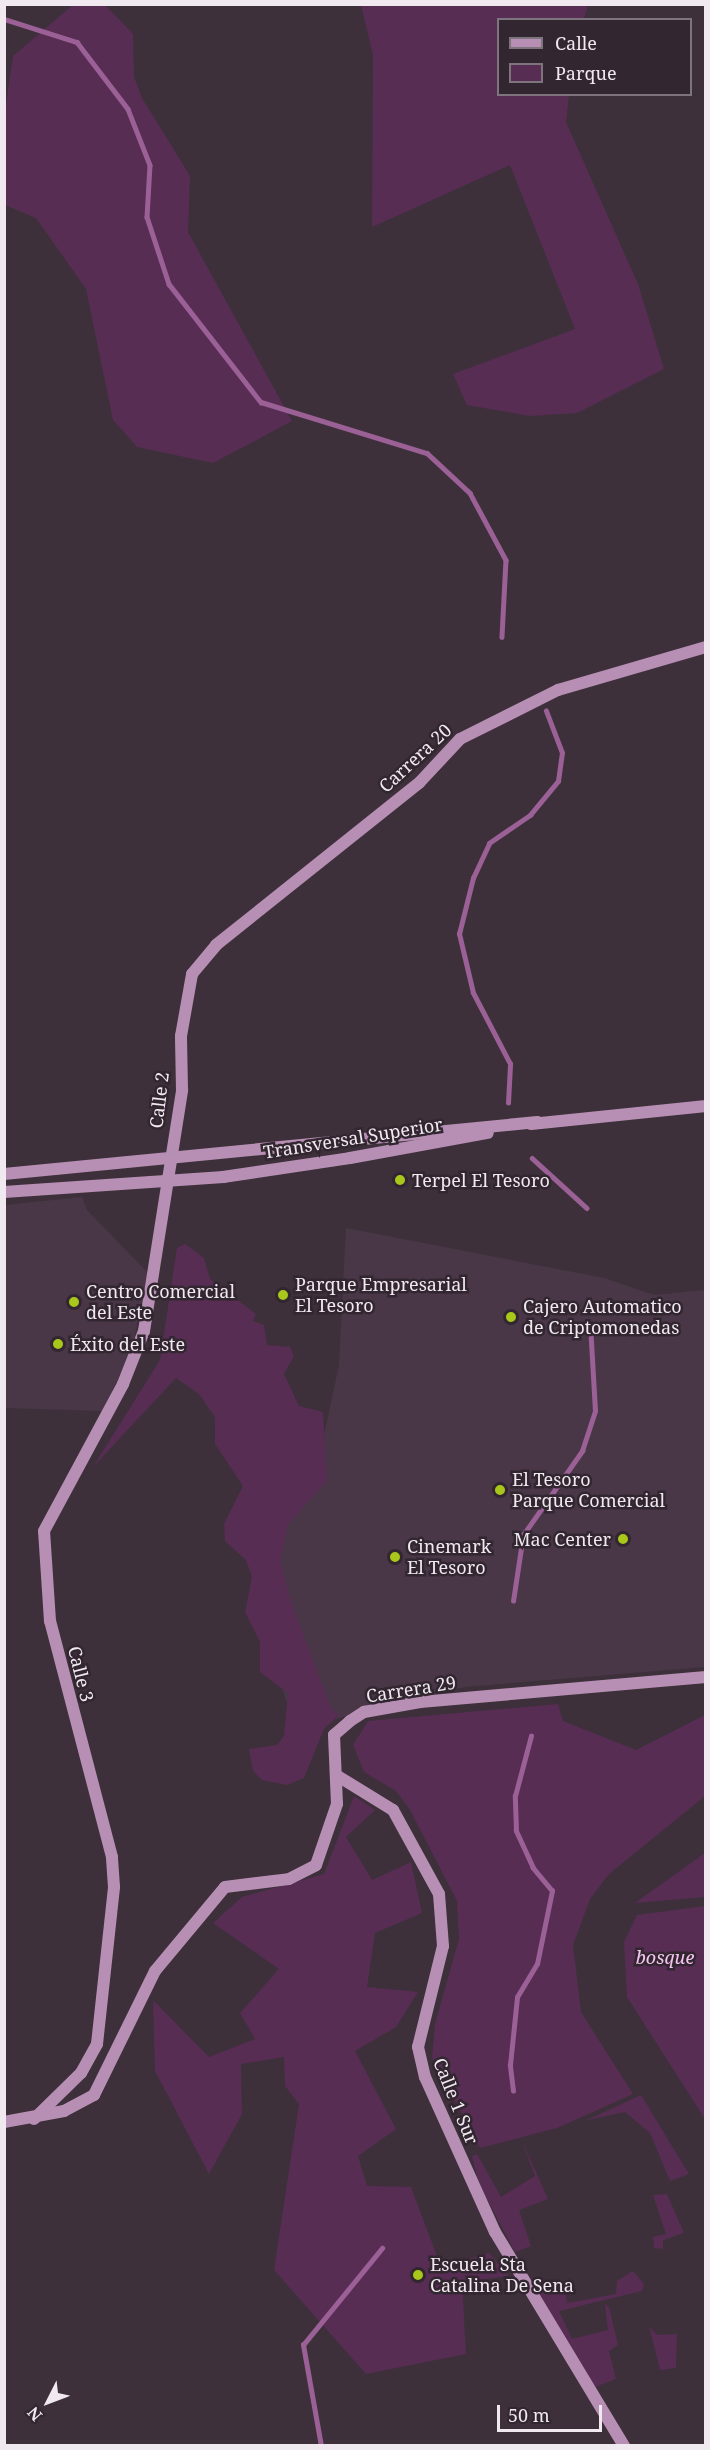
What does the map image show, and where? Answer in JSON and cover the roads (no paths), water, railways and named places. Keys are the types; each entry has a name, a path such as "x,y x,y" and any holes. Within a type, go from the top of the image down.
{"street":[{"name":"Carrera 20","path":"216,945 419,783 460,739 495,717 558,690 705,647"},
{"name":"Calle 2","path":"160,1233 182,1090 186,993 192,974 216,945"},
{"name":"Transversal Superior","path":"4,1192 223,1177 350,1158 537,1122 705,1106"},
{"path":"4,1174 537,1122"},
{"name":"Calle 3","path":"34,2119 88,2063 102,2029 114,1887 112,1857 50,1621 44,1532 136,1357 160,1233"},
{"name":"Carrera 29","path":"82,2105 112,2063 155,1971 225,1887 289,1879 316,1865 336,1812 334,1735 364,1712 705,1677"},
{"name":"Calle 1 Sur","path":"336,1775 393,1810 429,1870 445,1927 420,2030 425,2077 500,2242 624,2445"},
{"path":"69,2084 72,2100 82,2105"},
{"path":"4,2122 34,2119 82,2105"}],"waterway":[{"path":"4,19 77,42 128,109 150,165 147,217 169,284 261,402 427,453 470,493 506,560 502,637"},
{"path":"508,1103 510,1064 473,993 459,934 473,878 489,843 530,815 558,781 562,753 546,711"},
{"path":"532,1158 587,1208"},
{"path":"513,1601 523,1535 582,1451 595,1411 590,1325"},
{"path":"513,2091 510,2065 517,1997 537,1964 552,1891 533,1868 516,1831 515,1796 531,1736"},
{"path":"321,2446 303,2345 382,2248"}],"place":[{"name":"Terpel El Tesoro","path":"400,1180"},
{"name":"Parque Empresarial El Tesoro","path":"283,1295"},
{"name":"Centro Comercial del Este","path":"74,1302"},
{"name":"Cajero Automatico de Criptomonedas","path":"511,1317"},
{"name":"Éxito del Este","path":"58,1344"},
{"name":"El Tesoro Parque Comercial","path":"500,1490"},
{"name":"Mac Center","path":"623,1539"},
{"name":"Cinemark El Tesoro","path":"395,1557"},
{"name":"Escuela Sta Catalina De Sena","path":"418,2275"}],"park label":[{"name":"bosque","path":"665,1957"}]}
